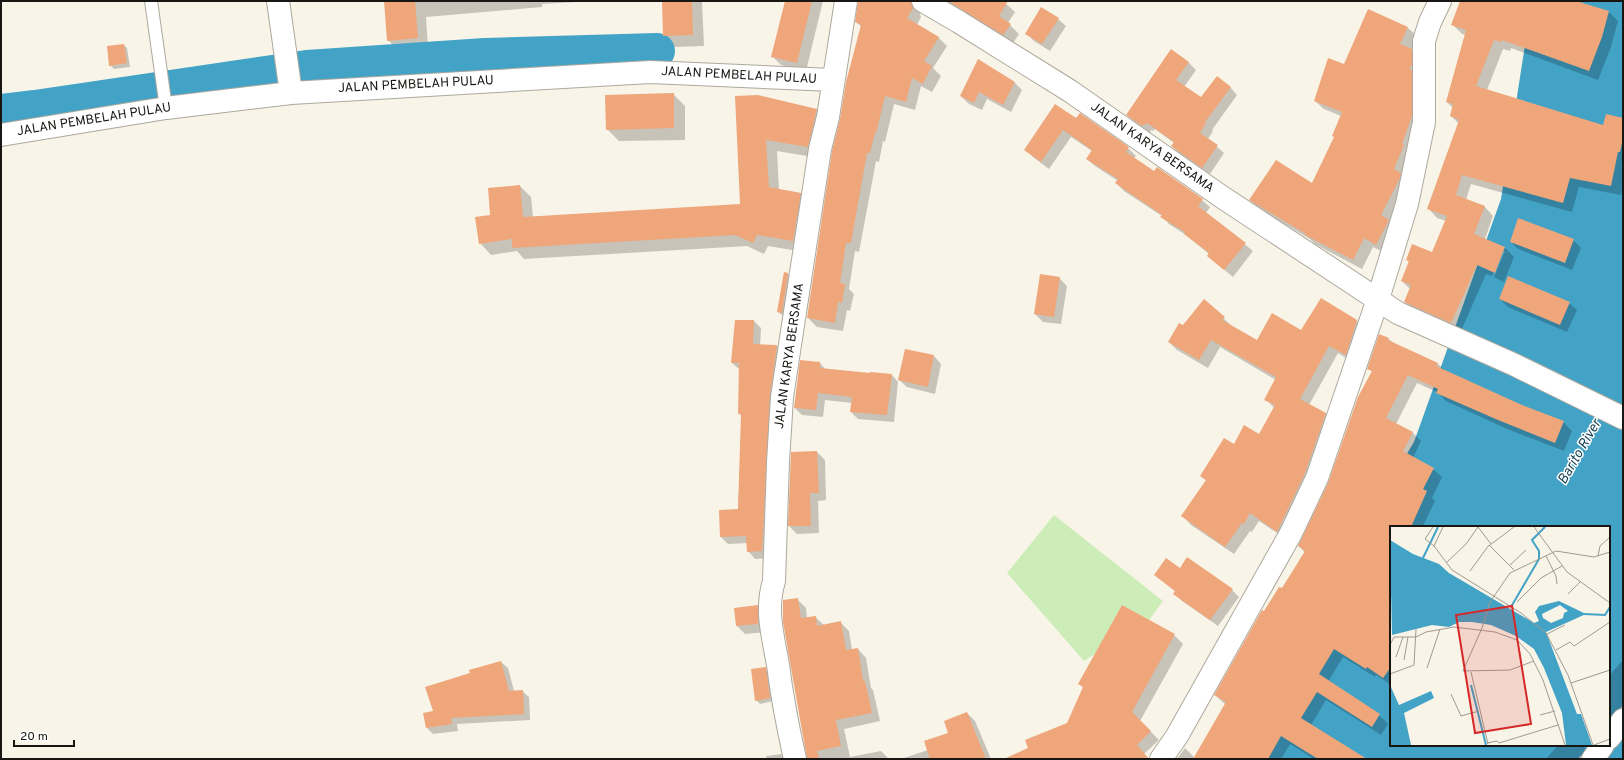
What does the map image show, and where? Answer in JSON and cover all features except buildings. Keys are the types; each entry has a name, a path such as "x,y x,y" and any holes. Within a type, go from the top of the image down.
{"street":[{"path":"278,1 289,86"},
{"name":"JALAN KARYA BERSAMA","path":"795,759 786,720 770,616 770,595 774,581 782,397 820,149 828,117 846,1"},
{"name":"JALAN KARYA BERSAMA","path":"923,1 1070,91 1222,197 1398,313 1515,365 1623,418"},
{"path":"1161,759 1177,736 1291,532 1305,506 1317,478 1378,299 1407,204 1424,122 1424,41 1430,22 1440,1"},
{"name":"JALAN PEMBELAH PULAU","path":"1,135 166,105 289,86 650,72 833,80"},
{"path":"1610,737 1623,720"},
{"path":"1593,759 1603,746"}],"lane":[{"path":"151,1 166,105"}],"green space":[{"path":"1054,515 1163,601 1149,620 1122,605 1095,654 1084,661 1007,573"}],"water":[{"name":"Barito River","path":"1527,1 1623,1 1623,705 1610,721 1610,526 1390,526 1390,746 1589,746 1578,759 1210,759 1290,648 1414,442 1501,199 1530,13"}],"waterway":[{"path":"1,112 307,68 485,56 657,51"},
{"path":"1610,745 1623,755"}]}
